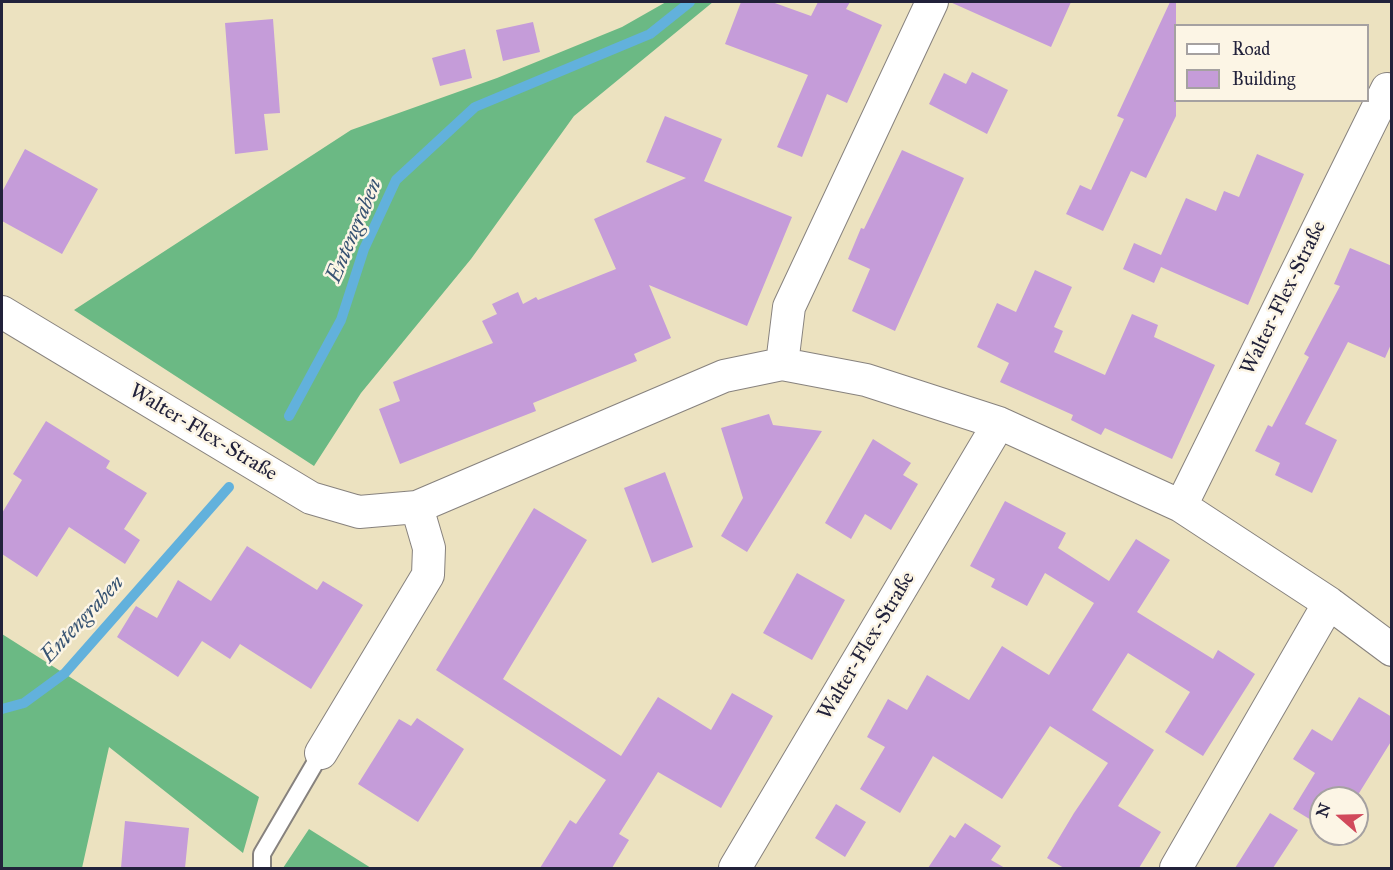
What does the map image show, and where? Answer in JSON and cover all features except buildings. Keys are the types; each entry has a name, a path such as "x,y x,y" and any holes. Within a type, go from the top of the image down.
{"street":[{"path":"782,364 789,307 932,2"},
{"name":"Walter-Flex-Straße","path":"1181,506 1387,89"},
{"name":"Walter-Flex-Straße","path":"2,312 311,498 359,512 417,507 724,376 782,364 866,380 999,423 1181,506 1329,603 1392,650"},
{"name":"Walter-Flex-Straße","path":"735,868 999,423"},
{"path":"321,753 428,575 429,548 417,507"},
{"path":"1176,868 1329,603"}],"lane":[{"path":"262,868 262,855 321,753"}],"green space":[{"path":"666,2 713,2 574,116 471,259 361,393 314,466 74,310 351,130 497,78 622,27"},
{"path":"2,634 259,797 243,853 109,747 82,868 2,868"},
{"path":"309,829 371,868 283,868"}],"waterway":[{"name":"Entengraben","path":"289,416 341,320 364,249 396,180 475,107 650,34 690,2"},
{"name":"Entengraben","path":"2,709 24,703 65,673 229,487"}]}
